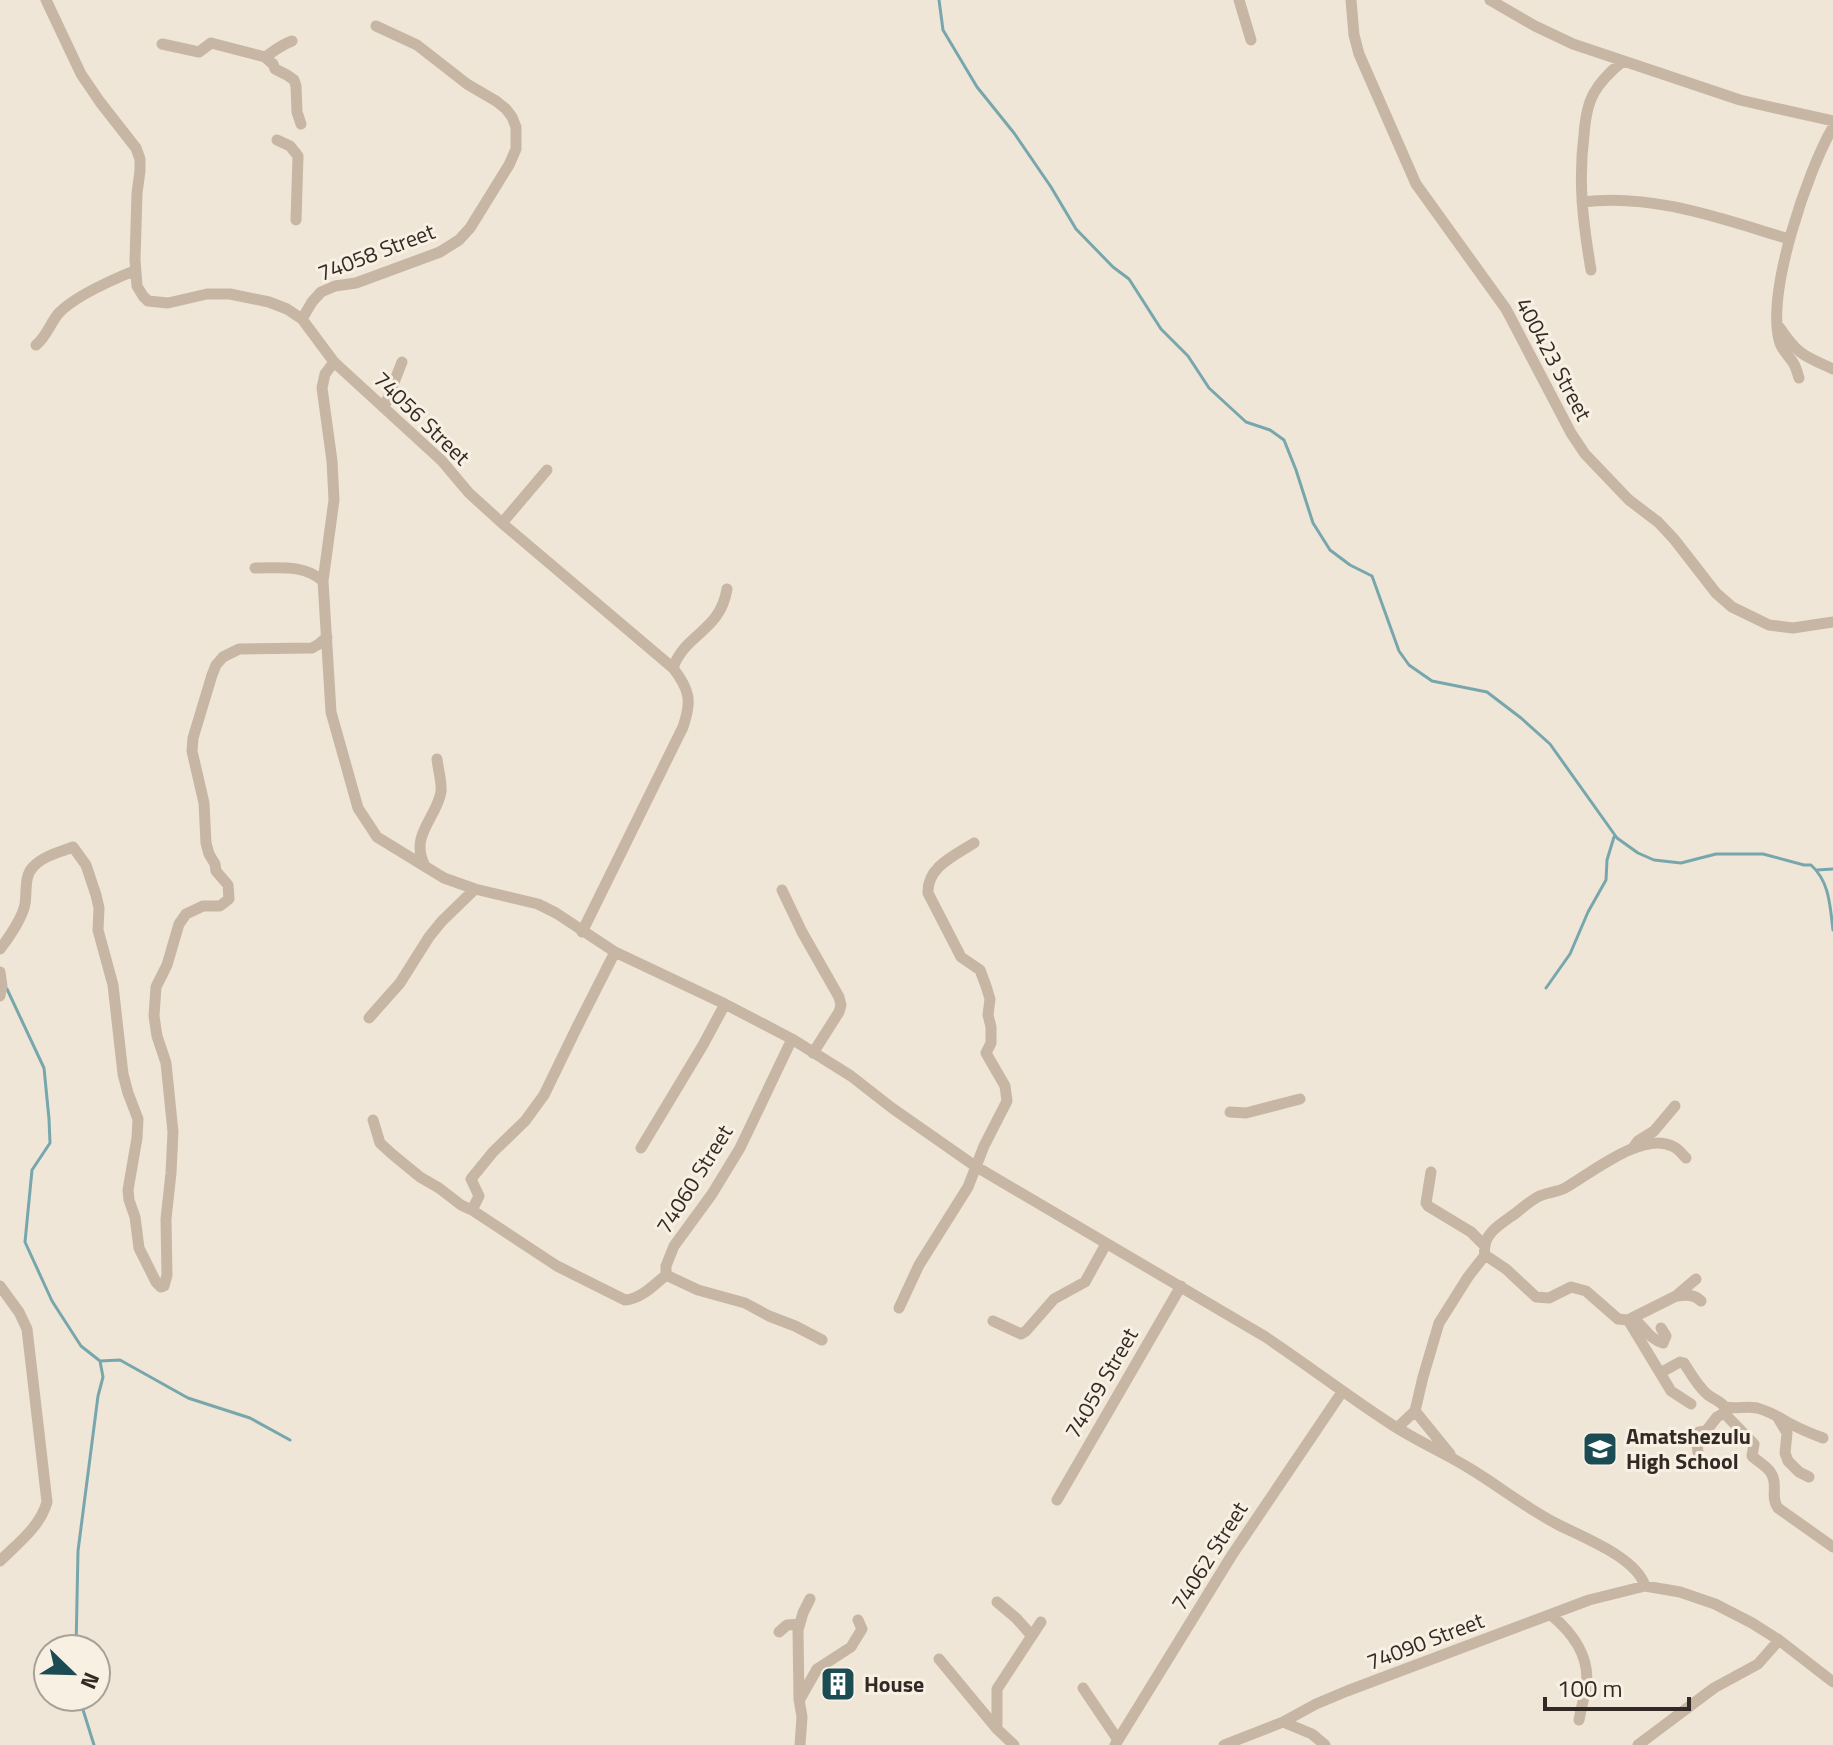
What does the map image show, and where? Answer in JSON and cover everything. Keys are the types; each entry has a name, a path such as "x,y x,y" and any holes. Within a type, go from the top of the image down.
{"street":[{"name":"74056 Street","path":"46,0 81,74 134,145 140,159 135,247 137,286 143,296 148,301 168,303 207,294 230,294 269,302 302,319 334,362 442,461 469,493 673,668 682,680 689,701 683,727 582,932"},
{"path":"1239,0 1251,40"},
{"name":"400423 Street","path":"1351,0 1359,54 1416,184 1506,309 1585,454 1629,500 1658,522 1716,593 1732,607 1769,625 1793,628 1833,622"},
{"path":"1490,0 1560,38 1623,61 1740,100 1833,121"},
{"name":"74058 Street","path":"302,319 321,292 356,283 440,252 459,240 470,228 516,149 516,127 506,109 467,84 417,45 376,26"},
{"path":"265,57 282,44 292,41"},
{"path":"162,44 199,52 211,43 265,57 275,69 294,80 301,124"},
{"path":"1591,270 1580,179 1582,148 1590,103 1600,83 1623,61"},
{"path":"1799,378 1795,364 1779,341 1777,301 1789,239 1817,158 1833,127"},
{"path":"277,140 290,146 298,156 296,220"},
{"path":"1582,202 1635,200 1664,205 1789,239"},
{"path":"36,345 64,309 96,288 136,270"},
{"path":"1778,324 1794,349 1833,369"},
{"path":"334,362 322,381 334,500 323,581 331,712 358,808 377,837 444,878 538,904 615,952 792,1039 851,1076 975,1166 1264,1336 1397,1428 1632,1566 1645,1586 1680,1592 1715,1604 1779,1640 1833,1682"},
{"path":"384,408 402,362"},
{"path":"502,523 547,470"},
{"path":"255,568 294,568 307,571 323,581"},
{"path":"673,668 680,651 719,614 727,589"},
{"path":"0,949 24,908 31,868 73,847 86,865 96,895 98,930 113,985 123,1074 138,1119 128,1190 139,1248 156,1282 164,1286 167,1279 166,1219 173,1132 166,1063 154,1016 156,987 167,965 179,924 186,914 203,906 220,906 229,899 228,885 216,871 206,843 204,803 192,751 193,738 212,675 223,657 239,649 312,648 327,637"},
{"path":"426,866 421,858 420,844 441,789 437,759"},
{"path":"899,1308 919,1265 968,1187 1007,1101 1005,1086 986,1053 991,1043 990,999 980,970 961,957 928,893 927,882 933,871 974,843"},
{"path":"369,1018 400,983 442,921 475,889"},
{"path":"782,890 841,1005 833,1025 813,1053"},
{"path":"472,1210 479,1196 471,1179 493,1152 518,1130 544,1095 615,952"},
{"path":"0,972 1,991"},
{"path":"641,1148 725,1004"},
{"name":"74060 Street","path":"666,1275 674,1246 712,1194 740,1148 792,1039"},
{"path":"1230,1112 1246,1113 1300,1099"},
{"path":"1632,1148 1654,1131 1675,1106"},
{"path":"373,1120 380,1143 448,1197 557,1266 625,1300 642,1294 666,1275 698,1290 745,1303 822,1340"},
{"path":"1397,1428 1415,1411 1439,1323 1485,1251 1494,1229 1535,1198 1561,1190 1632,1148 1662,1143 1670,1145 1686,1158"},
{"path":"1431,1172 1428,1206 1471,1232 1485,1251 1536,1297 1549,1298 1571,1287 1586,1291 1618,1319 1637,1320 1649,1336 1663,1343 1666,1336 1661,1328"},
{"path":"993,1321 1021,1334 1026,1331 1054,1299 1085,1282 1106,1244"},
{"path":"1630,1319 1676,1296 1696,1279"},
{"path":"0,1286 27,1329 47,1502 37,1524 0,1561"},
{"name":"74059 Street","path":"1057,1500 1181,1286"},
{"path":"1676,1296 1697,1296 1701,1301"},
{"path":"1630,1319 1671,1391 1691,1404"},
{"path":"1660,1373 1680,1362 1684,1363 1702,1388 1720,1402 1754,1444 1752,1456 1771,1472 1774,1502 1778,1508 1833,1547"},
{"name":"74062 Street","path":"1116,1743 1232,1555 1342,1392"},
{"path":"1698,1452 1699,1432 1706,1431 1724,1410 1756,1408 1823,1438"},
{"path":"1415,1411 1452,1458"},
{"path":"1775,1414 1787,1435 1785,1453 1788,1461 1809,1477"},
{"path":"1787,1435 1804,1430"},
{"name":"74090 Street","path":"1224,1745 1283,1722 1347,1691 1589,1600 1645,1586"},
{"path":"800,1745 802,1717 798,1630 810,1599"},
{"path":"997,1602 1032,1636"},
{"path":"1551,1615 1566,1627 1580,1648 1587,1667 1587,1686 1579,1720"},
{"path":"997,1729 997,1689 1041,1622"},
{"path":"799,1699 817,1669 851,1647 861,1623"},
{"path":"779,1632 787,1625 800,1624"},
{"path":"1638,1745 1714,1688 1758,1664 1779,1640"},
{"path":"939,1659 1014,1745"},
{"path":"1083,1688 1116,1743"},
{"path":"1283,1722 1312,1734 1325,1745"}],"waterway":[{"path":"939,0 943,30 977,87 1014,133 1076,229 1129,279 1161,329 1188,356 1209,388 1246,422 1270,430 1284,440 1313,523 1330,550 1372,576 1399,651 1409,665 1432,681 1487,692 1521,718 1550,744 1617,838 1638,853 1654,860 1681,863 1716,854 1763,854 1811,865 1826,887 1833,930"},
{"path":"1546,988 1570,954 1606,880 1607,860 1614,837"},
{"path":"1817,870 1833,869"},
{"path":"7,989 44,1068 49,1119 50,1143 32,1170 25,1242 52,1301 81,1346 100,1361 103,1377 78,1551 76,1633"},
{"path":"100,1361 120,1360 188,1398 250,1418 290,1440"},
{"path":"84,1713 94,1745"}],"place":[{"name":"Amatshezulu High School","path":"1600,1449"},
{"name":"House","path":"838,1684"}]}
